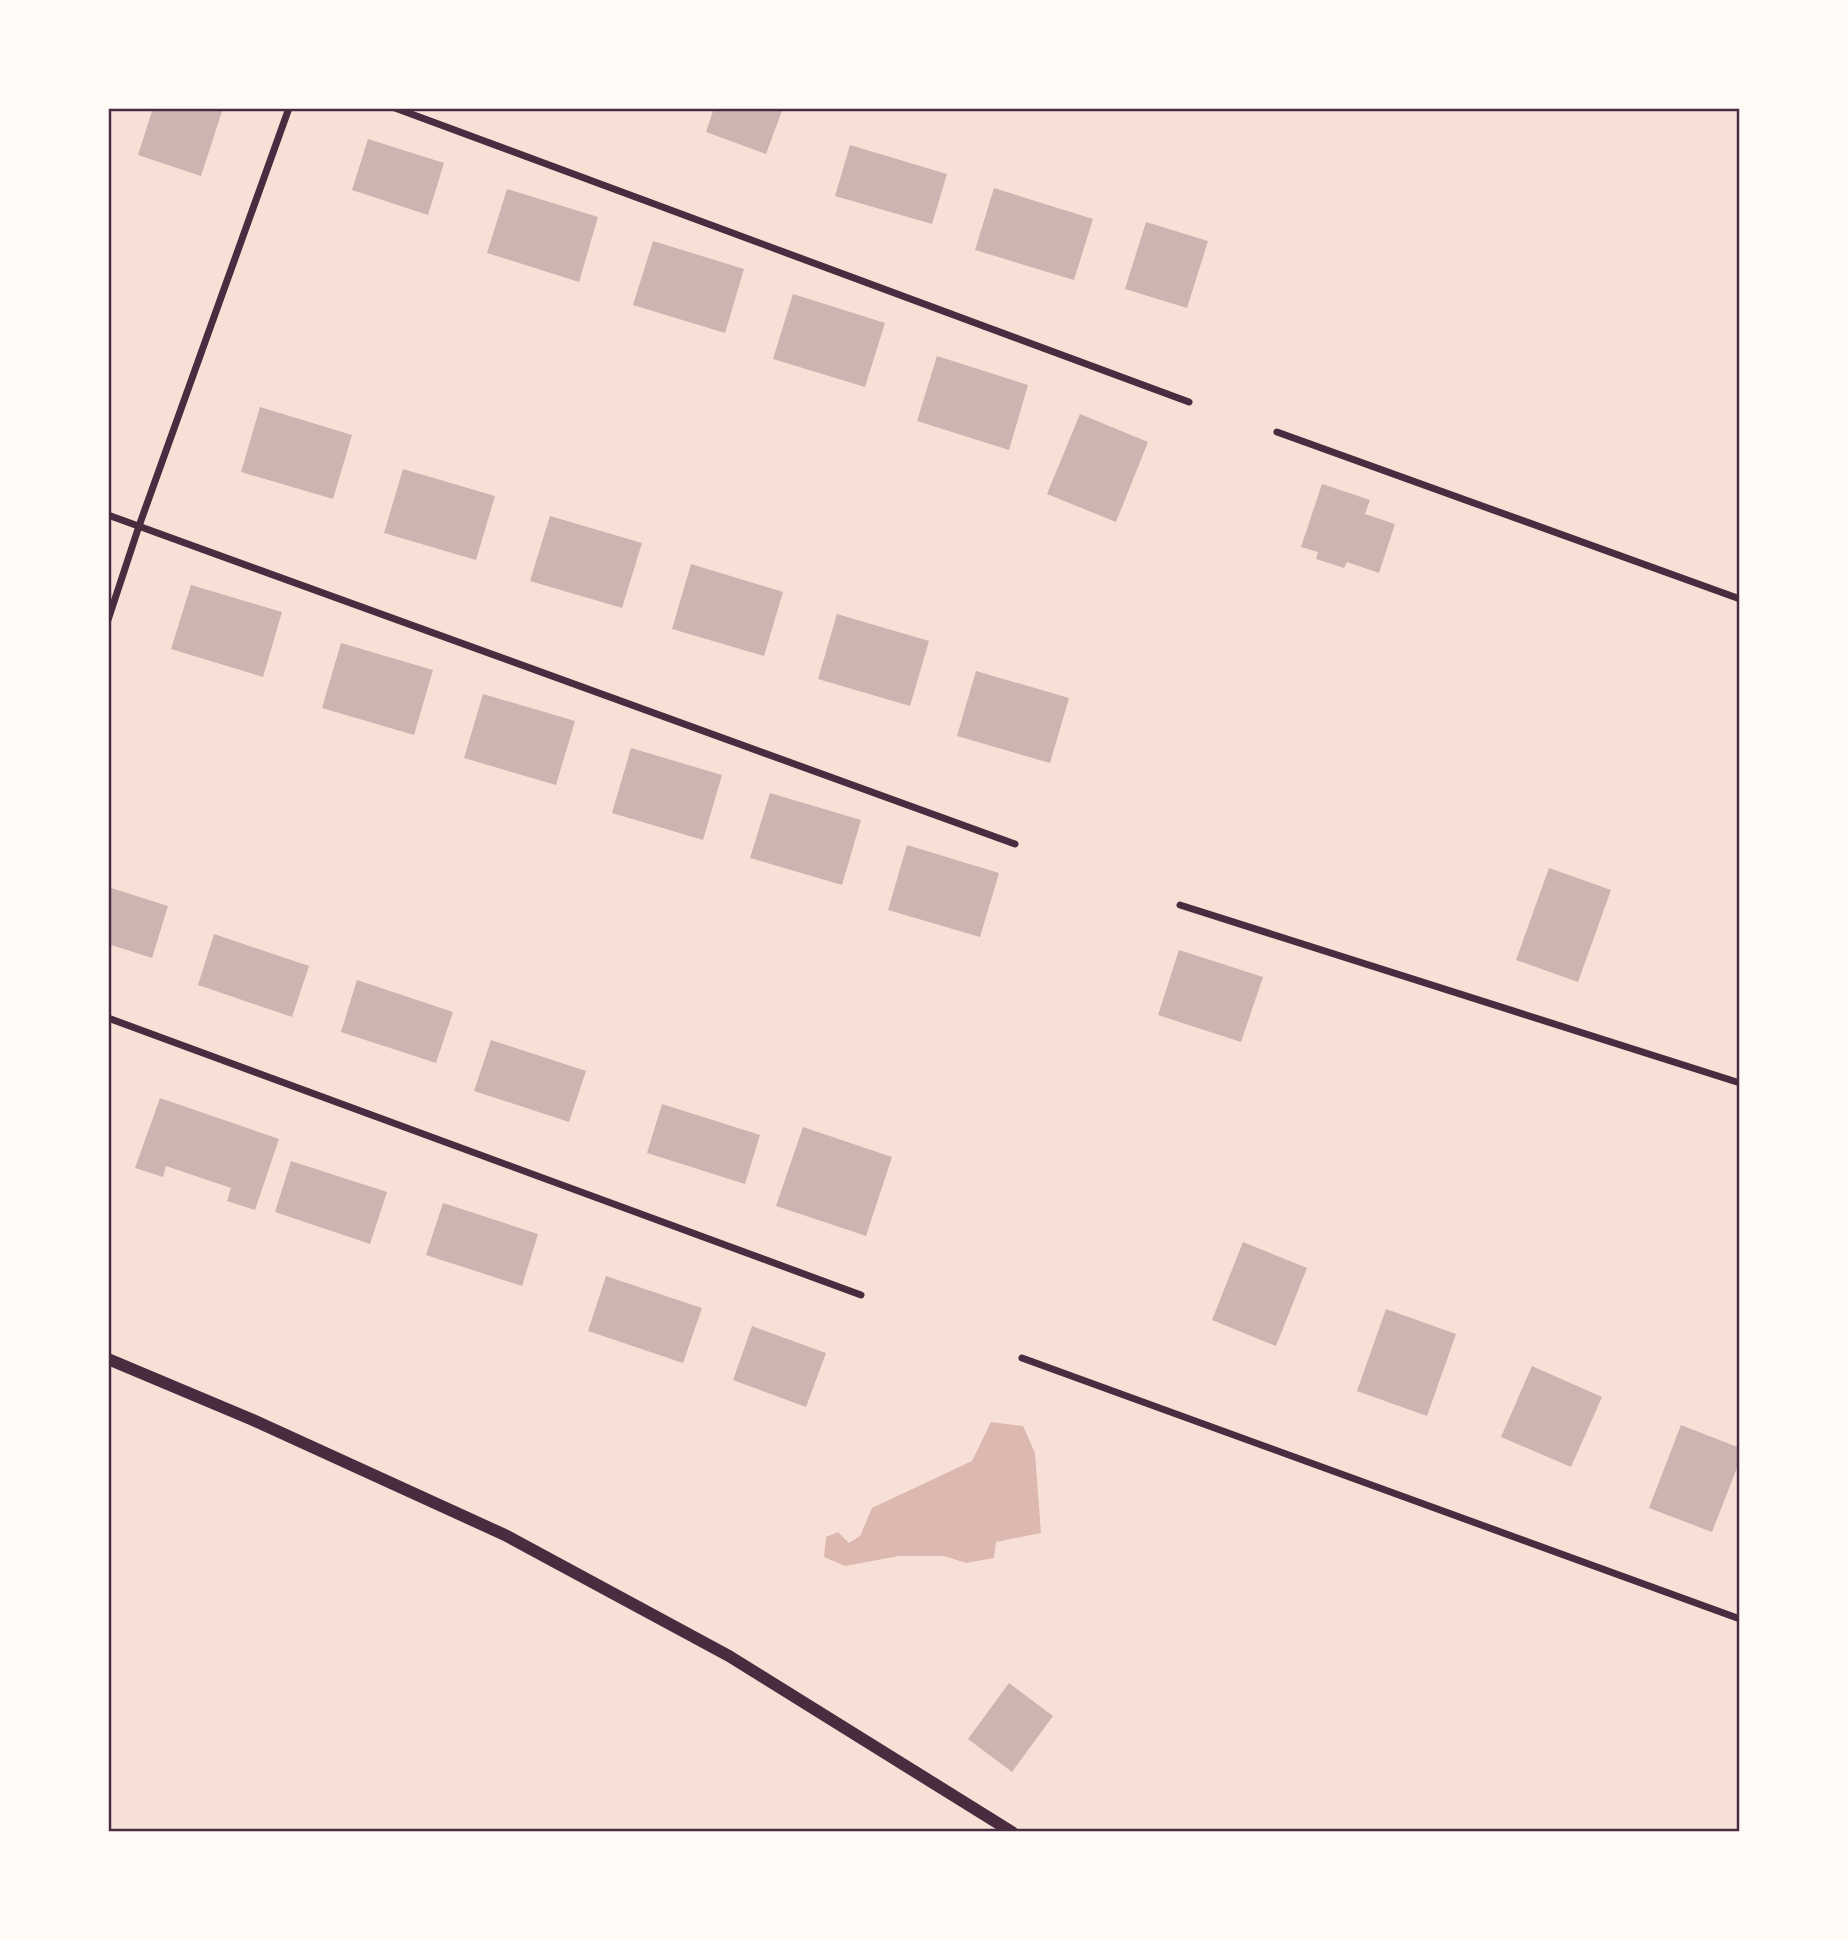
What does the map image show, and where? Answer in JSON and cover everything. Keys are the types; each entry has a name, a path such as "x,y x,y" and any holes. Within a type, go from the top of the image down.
{"street":[{"path":"108,620 139,526 289,108"},
{"path":"395,108 1189,401"},
{"path":"1277,432 1740,600"},
{"path":"108,515 1015,844"},
{"path":"1180,905 1740,1083"},
{"path":"108,1017 862,1295"},
{"path":"1022,1358 1740,1619"},
{"path":"108,1359 253,1420 505,1535 729,1656 1012,1832"}],"shaded area":[{"path":"991,1422 1023,1426 1035,1453 1041,1533 996,1542 994,1558 966,1563 944,1556 899,1556 845,1566 824,1557 826,1537 838,1532 849,1543 860,1536 872,1508 972,1461"}],"building":[{"path":"153,108 223,108 201,176 138,155"},
{"path":"714,108 783,108 766,154 706,132"},
{"path":"368,139 444,163 428,215 352,190"},
{"path":"850,145 947,174 932,224 835,196"},
{"path":"994,188 1093,219 1074,280 975,250"},
{"path":"507,189 598,217 579,282 487,253"},
{"path":"1146,222 1208,241 1187,308 1125,289"},
{"path":"653,241 744,269 725,333 633,305"},
{"path":"793,294 885,323 865,387 773,359"},
{"path":"937,356 1028,385 1009,450 917,421"},
{"path":"260,407 352,435 333,499 241,472"},
{"path":"1080,414 1148,442 1116,522 1047,494"},
{"path":"403,469 495,496 476,560 384,533"},
{"path":"1322,484 1370,500 1365,514 1395,524 1379,573 1347,562 1344,568 1316,559 1318,552 1301,547"},
{"path":"550,516 642,543 622,608 530,581"},
{"path":"691,564 783,592 764,656 672,629"},
{"path":"191,585 282,612 263,677 171,649"},
{"path":"837,614 929,641 910,706 818,679"},
{"path":"341,643 433,670 414,735 322,708"},
{"path":"976,671 1069,698 1050,763 957,736"},
{"path":"483,694 575,721 556,785 464,758"},
{"path":"631,748 722,775 703,840 612,813"},
{"path":"770,793 861,820 842,885 750,858"},
{"path":"907,845 999,873 980,937 888,910"},
{"path":"1549,868 1611,890 1578,982 1516,960"},
{"path":"108,887 168,906 152,958 108,944"},
{"path":"214,934 309,966 292,1017 198,985"},
{"path":"1179,950 1263,977 1241,1042 1158,1015"},
{"path":"357,980 453,1012 436,1063 341,1032"},
{"path":"491,1040 586,1071 569,1122 474,1091"},
{"path":"160,1098 279,1139 255,1210 227,1201 231,1188 166,1166 163,1177 135,1168"},
{"path":"662,1104 760,1135 745,1184 647,1153"},
{"path":"803,1127 892,1157 866,1236 776,1206"},
{"path":"291,1161 387,1192 370,1244 275,1212"},
{"path":"443,1203 538,1234 522,1286 426,1255"},
{"path":"1243,1242 1307,1268 1276,1346 1212,1320"},
{"path":"606,1276 702,1308 683,1363 588,1331"},
{"path":"1386,1309 1456,1334 1427,1416 1357,1391"},
{"path":"752,1326 826,1353 806,1407 733,1380"},
{"path":"1532,1366 1602,1397 1571,1467 1501,1437"},
{"path":"1681,1425 1740,1448 1740,1460 1712,1532 1649,1508"},
{"path":"1009,1683 1053,1716 1012,1772 968,1739"}]}
